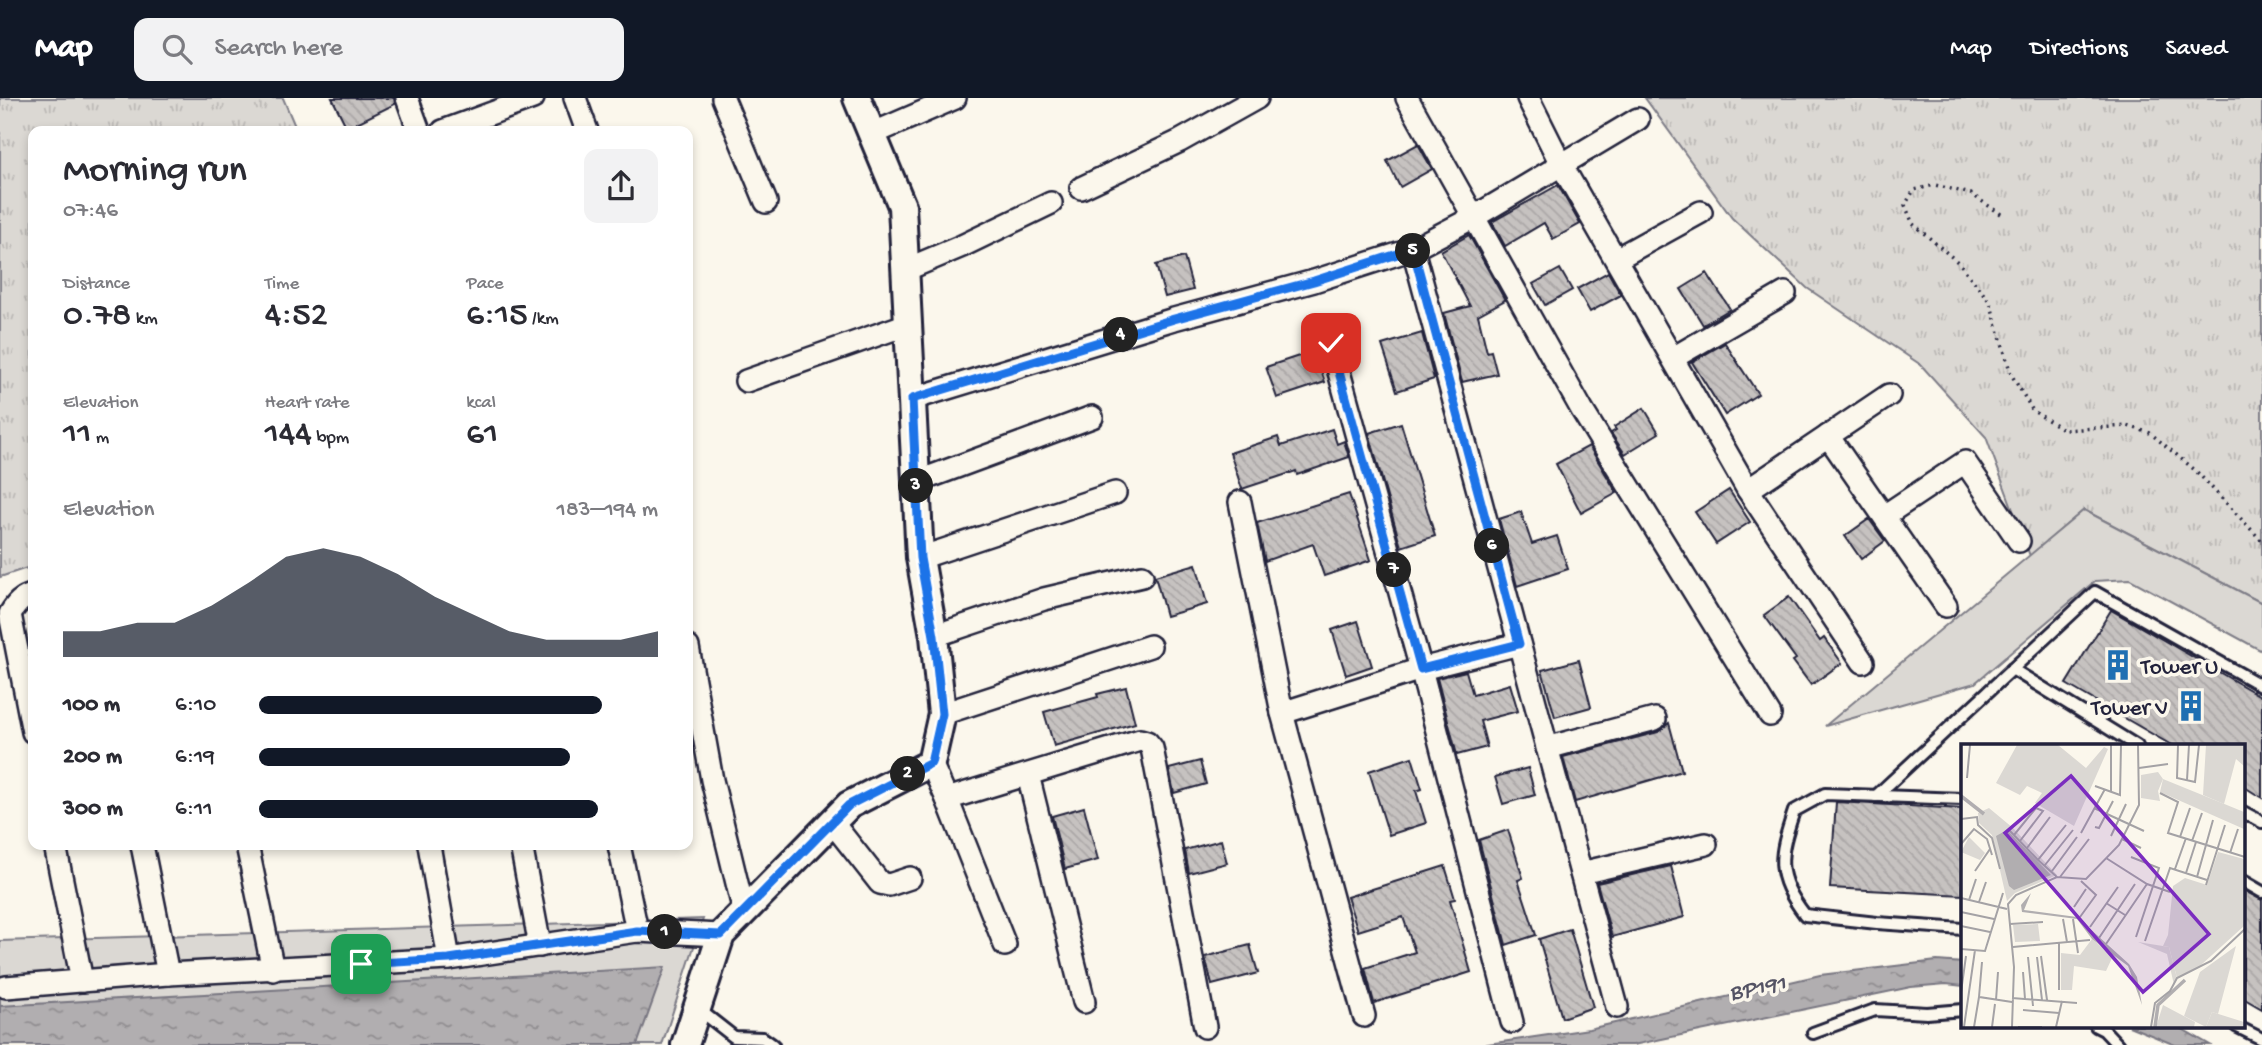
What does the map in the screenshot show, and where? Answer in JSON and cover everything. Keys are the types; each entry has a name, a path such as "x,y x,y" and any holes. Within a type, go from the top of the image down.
{"street":[{"path":"407,98 417,126"},
{"path":"457,126 533,98"},
{"path":"575,98 585,126"},
{"path":"723,98 766,202"},
{"path":"857,98 902,206 920,558 934,636 942,714 931,763 1005,945"},
{"path":"872,134 955,98"},
{"path":"1081,188 1180,141 1257,98"},
{"path":"1407,98 1582,410 1770,716"},
{"path":"1528,98 1562,166 1748,490 1863,662"},
{"path":"912,399 1174,319 1314,281 1413,249 1474,218 1639,120"},
{"path":"905,270 1051,203"},
{"path":"1616,259 1701,212"},
{"path":"1413,249 1617,1007"},
{"path":"1673,358 1785,293"},
{"path":"746,381 908,324"},
{"path":"1331,343 1421,669 1512,1022"},
{"path":"1748,490 1889,395"},
{"path":"916,482 1092,417"},
{"path":"1828,436 1946,606"},
{"path":"1884,516 1965,461 2019,541"},
{"path":"920,558 1115,494"},
{"path":"1240,502 1282,713 1364,1016"},
{"path":"934,636 1044,599 1142,576"},
{"path":"28,596 16,605 10,614 28,706"},
{"path":"1282,713 1421,669 1519,644"},
{"path":"942,714 1150,646"},
{"path":"693,675 712,780 744,912"},
{"path":"1547,748 1655,719"},
{"path":"947,799 1140,740 1147,741 1152,748 1205,1027"},
{"path":"685,1045 721,935 849,805 931,763"},
{"path":"1028,775 1084,1002"},
{"path":"832,822 880,883 888,885 910,878"},
{"path":"1581,873 1706,844"},
{"path":"56,850 82,981"},
{"path":"143,850 168,974"},
{"path":"248,850 273,970"},
{"path":"430,850 449,959"},
{"path":"522,850 540,946"},
{"path":"620,850 637,931"},
{"path":"6,986 168,974 449,959 637,931 721,935"}],"lane":[{"path":"1876,796 2095,592 2262,686"},
{"path":"2012,668 2134,744"},
{"path":"1961,799 1825,794 1794,811 1784,841 1781,871 1790,895 1805,915 1961,929"},
{"path":"2244,813 2262,822"},
{"path":"2244,882 2262,892"},
{"path":"697,1008 734,1037 763,1038 773,1045"},
{"path":"1813,1033 1875,1010 1927,1013 1961,1010"},
{"path":"2100,1028 2118,1045"},
{"path":"2240,1028 2262,1039"}],"path":[{"path":"2001,214 1971,194 1935,185 1914,190 1905,205 1913,224 1960,264 1990,302 2011,374 2033,411 2064,430 2128,426 2150,433 2195,470 2262,541"}],"green space":[{"path":"0,98 283,98 295,126 28,126 28,568 0,577"},
{"path":"1645,98 2262,98 2262,603 2084,510 2030,556 1986,437 1921,365 1807,288 1732,218"},
{"path":"2084,510 2262,603 2262,651 2130,579 2095,581 1975,683 1825,726"},
{"path":"703,919 662,1045 0,1045 0,941"}],"water":[{"path":"1937,961 1961,963 1961,986 1946,984 1911,987 1633,1045 1481,1045 1589,1029 1820,975"},
{"path":"665,967 637,1045 0,1045 0,1006"},
{"path":"2134,1028 2180,1028 2210,1045 2175,1045"}],"building":[{"path":"332,98 394,98 395,104 346,126"},
{"path":"1418,144 1432,169 1400,187 1387,161"},
{"path":"1558,185 1580,224 1553,239 1544,223 1505,246 1492,222"},
{"path":"1469,235 1505,300 1478,315 1487,352 1491,351 1497,374 1462,382 1444,313 1470,306 1441,251"},
{"path":"1184,257 1193,290 1165,297 1156,265"},
{"path":"1560,269 1572,290 1545,305 1533,284"},
{"path":"1608,272 1621,295 1590,312 1577,289"},
{"path":"1707,273 1730,309 1703,325 1681,289"},
{"path":"1422,333 1434,379 1397,391 1382,345"},
{"path":"1725,343 1758,394 1725,415 1692,362"},
{"path":"1314,351 1325,382 1277,398 1266,367"},
{"path":"1644,408 1659,433 1625,454 1611,433 1616,430 1614,427"},
{"path":"1401,423 1435,536 1401,547 1369,433"},
{"path":"1332,429 1337,444 1344,441 1349,457 1297,475 1296,471 1242,489 1230,453 1278,437 1281,446"},
{"path":"1589,446 1617,493 1581,513 1556,464"},
{"path":"1729,490 1750,522 1716,544 1695,512"},
{"path":"1349,494 1371,560 1324,576 1313,544 1265,561 1257,523"},
{"path":"1521,512 1532,544 1557,536 1568,569 1517,586 1499,519"},
{"path":"1869,519 1885,541 1861,559 1845,536"},
{"path":"1196,564 1207,604 1166,616 1155,576"},
{"path":"1789,597 1820,641 1824,638 1842,663 1811,685 1764,615"},
{"path":"2111,610 2262,697 2262,798 2244,787 2244,744 2170,744 2066,684"},
{"path":"1358,621 1372,666 1346,675 1332,630"},
{"path":"1579,660 1591,707 1555,717 1542,670"},
{"path":"1466,671 1473,695 1510,684 1518,711 1480,721 1487,747 1457,755 1437,678"},
{"path":"1126,687 1135,723 1054,746 1044,712"},
{"path":"1669,723 1682,771 1575,802 1563,757 1658,732"},
{"path":"1412,757 1422,789 1416,791 1426,823 1389,835 1369,771"},
{"path":"1200,761 1206,784 1174,793 1169,769"},
{"path":"1528,768 1535,795 1503,804 1495,777"},
{"path":"1836,802 1961,809 1961,895 1830,888"},
{"path":"1084,807 1098,860 1065,869 1052,816"},
{"path":"1508,830 1523,878 1518,880 1536,935 1506,945 1479,840"},
{"path":"1221,840 1227,863 1189,873 1185,850"},
{"path":"1445,866 1455,899 1450,900 1471,972 1374,1003 1365,968 1415,952 1403,917 1358,931 1347,897"},
{"path":"1671,866 1684,917 1612,937 1597,883"},
{"path":"2244,891 2262,900 2262,1009 2244,999"},
{"path":"1570,929 1593,1007 1562,1018 1539,939"},
{"path":"1250,945 1258,973 1212,985 1205,957"}],"place":[{"name":"Tower U","path":"2118,665"},
{"name":"Tower V","path":"2191,706"}],"route":[{"path":"361,964 449,959 637,931 721,935 849,805 931,763 942,714 934,636 920,558 912,399 1174,319 1314,281 1413,249 1519,644 1421,669 1331,343"}],"water label":[{"name":"BP191","path":"1757,986"}]}
